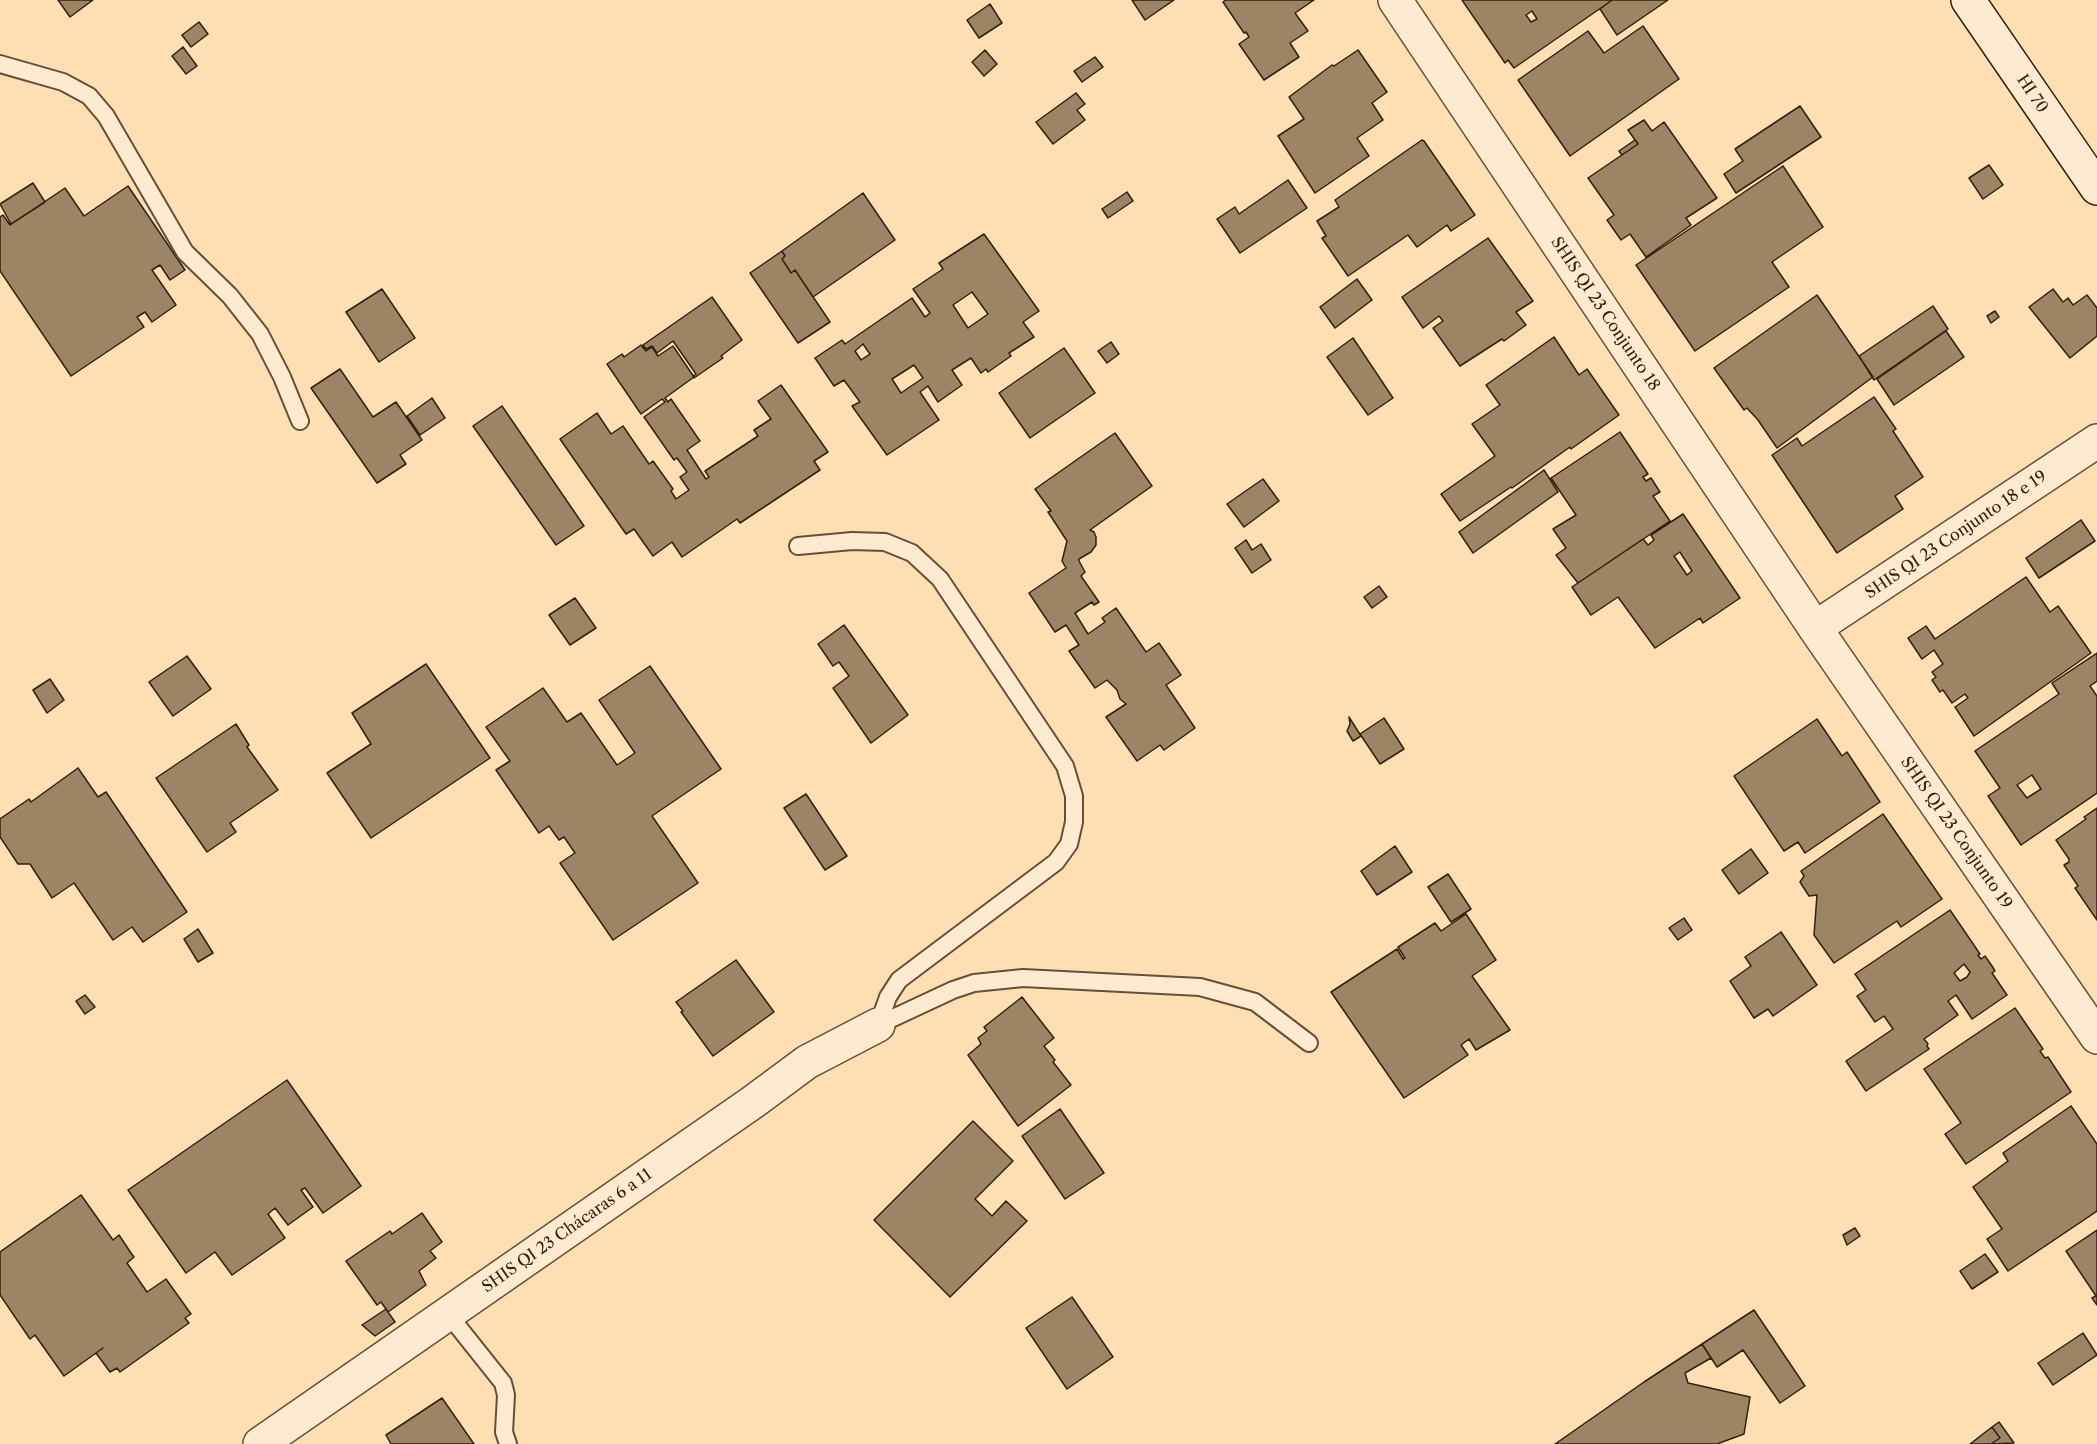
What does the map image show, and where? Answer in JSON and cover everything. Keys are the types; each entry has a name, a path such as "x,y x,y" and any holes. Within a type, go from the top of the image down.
{"street":[{"name":"SHIS QI 23 Conjunto 18","path":"1395,0 1815,628"},
{"name":"HI 70","path":"1968,0 2097,188"},
{"name":"SHIS QI 23 Conjunto 18 e 19","path":"1815,628 2097,441"},
{"name":"SHIS QI 23 Conjunto 19","path":"1815,628 2097,1037"},
{"name":"SHIS QI 23 Chácaras 6 a 11","path":"260,1444 743,1109 807,1062 878,1025"}],"lane":[{"path":"0,63 63,82 89,96 106,116 184,252 230,296 260,334 282,376 300,421"},
{"path":"798,546 852,541 885,542 912,553 940,579 1046,737 1065,766 1074,796 1074,822 1069,844 1056,862 899,980 888,997 878,1025"},
{"path":"878,1025 953,990 974,983 1023,978 1200,987 1255,1002 1309,1043"},
{"path":"448,1314 503,1383 506,1395 504,1432 508,1444"}],"building":[{"path":"58,0 93,0 70,17"},
{"path":"1132,0 1174,0 1145,20"},
{"path":"1226,0 1314,0 1295,13 1308,31 1290,43 1299,57 1264,80 1239,44 1249,37 1223,2"},
{"path":"1462,0 1611,1 1514,68 1508,60 1505,63","holes":["1532,11 1537,19 1531,22 1526,15"]},
{"path":"1612,0 1668,0 1617,35 1600,9"},
{"path":"990,4 1002,23 979,38 967,20"},
{"path":"199,22 208,34 191,47 182,35"},
{"path":"1643,26 1679,79 1570,156 1518,80 1588,31 1604,53"},
{"path":"183,47 197,66 186,74 172,56"},
{"path":"985,50 997,64 984,76 972,62"},
{"path":"1358,50 1387,92 1372,103 1383,120 1357,138 1369,156 1315,193 1278,136 1304,119 1289,97 1332,65 1334,66"},
{"path":"1095,57 1103,67 1082,82 1074,71"},
{"path":"1076,93 1085,104 1077,110 1085,120 1053,144 1036,122"},
{"path":"1800,106 1821,137 1736,193 1724,174 1743,161 1735,149"},
{"path":"1644,120 1652,131 1664,122 1717,198 1686,218 1691,225 1646,257 1630,234 1621,240 1607,220 1614,215 1588,178 1638,144 1628,130"},
{"path":"1422,140 1475,215 1451,231 1447,225 1417,247 1408,235 1348,276 1322,238 1326,236 1317,221 1339,207 1335,200"},
{"path":"1635,140 1638,144 1622,155 1619,151"},
{"path":"1989,165 2003,185 1983,199 1969,178"},
{"path":"1783,166 1823,227 1772,262 1789,287 1695,351 1636,265"},
{"path":"1288,180 1307,208 1240,253 1217,219 1235,207 1239,214"},
{"path":"33,183 45,202 11,224 0,204"},
{"path":"128,186 185,270 170,280 160,265 152,270 176,305 152,322 145,312 137,317 144,327 71,376 0,271 0,217 3,215 10,225 65,188 84,216"},
{"path":"1127,192 1133,201 1108,218 1102,209"},
{"path":"863,193 895,240 813,297 795,270 791,273 782,259 785,256 782,251"},
{"path":"984,234 1039,311 1023,322 1034,337 1009,353 1011,356 988,372 986,369 981,373 971,358 952,370 962,385 938,402 928,386 920,392 939,420 887,455 852,406 860,402 844,380 834,386 815,358 842,340 845,344 912,298 925,317 930,313 913,289 943,269 939,263","holes":["972,292 988,314 968,328 953,305","863,344 870,354 861,360 855,351","914,365 923,378 901,393 892,379"]},
{"path":"1488,238 1533,301 1516,312 1526,325 1504,341 1502,339 1460,366 1433,328 1443,321 1439,316 1423,328 1402,297"},
{"path":"782,251 785,256 782,259 791,273 795,270 830,322 798,343 750,273"},
{"path":"1357,279 1372,300 1335,328 1320,307"},
{"path":"382,289 415,338 379,362 346,312"},
{"path":"2053,289 2063,302 2068,298 2073,305 2087,295 2097,308 2097,336 2070,358 2029,307"},
{"path":"1817,295 1873,377 1777,448 1758,420 1747,408 1744,410 1714,368"},
{"path":"712,297 742,340 721,356 723,358 694,378 696,374 673,341 657,353 652,346 646,349 643,345"},
{"path":"1933,306 1948,329 1874,380 1859,356"},
{"path":"1995,311 1999,317 1991,323 1987,316"},
{"path":"1946,331 1964,357 1894,405 1877,379"},
{"path":"1554,337 1579,375 1587,369 1619,415 1460,521 1441,494 1495,456 1472,424 1500,405 1486,385"},
{"path":"1353,338 1393,398 1368,415 1327,357"},
{"path":"1111,342 1119,354 1107,363 1098,351"},
{"path":"641,345 646,351 652,347 658,356 673,346 694,377 665,398 668,402 671,399 700,441 687,450 706,479 709,477 705,471 758,436 754,430 771,419 758,401 781,385 828,452 814,461 820,470 740,523 737,519 682,557 672,542 653,556 634,529 626,534 560,439 597,413 611,434 623,426 649,464 653,461 673,489 671,491 676,499 689,490 680,477 687,472 677,458 674,460 644,417 665,402 662,399 641,414 607,364 622,354 624,357"},
{"path":"1064,348 1095,393 1030,438 999,393"},
{"path":"340,369 373,417 396,402 422,440 400,455 406,464 377,483 311,388"},
{"path":"1874,397 1896,429 1893,431 1923,477 1895,496 1903,509 1837,553 1772,455 1797,438 1802,446"},
{"path":"432,398 445,418 420,435 407,416"},
{"path":"502,406 584,526 556,545 473,426"},
{"path":"1620,432 1648,474 1643,477 1646,481 1651,478 1660,492 1653,496 1670,521 1578,583 1556,555 1566,548 1553,529 1576,515 1551,478"},
{"path":"1115,433 1152,486 1090,530 1096,537 1096,545 1079,561 1085,572 1081,576 1099,602 1094,605 1092,602 1075,613 1088,634 1105,622 1102,618 1116,608 1146,652 1159,643 1181,675 1166,685 1195,728 1164,750 1160,745 1137,761 1106,717 1126,704 1120,699 1117,690 1107,680 1095,688 1069,651 1079,645 1066,625 1055,632 1029,593 1066,568 1062,561 1067,541 1048,512 1051,511 1035,489"},
{"path":"1544,470 1558,492 1473,553 1459,532"},
{"path":"1263,479 1279,501 1244,527 1227,504"},
{"path":"1683,514 1740,598 1703,623 1700,618 1655,648 1618,597 1591,615 1572,587 1643,539 1648,545 1654,540 1651,535","holes":["1680,552 1692,571 1687,575 1674,556"]},
{"path":"2081,520 2095,541 2039,578 2026,558"},
{"path":"1246,540 1252,550 1261,544 1271,560 1252,573 1235,548"},
{"path":"2026,577 2050,612 2058,606 2091,653 1974,736 1955,707 1968,698 1965,694 1952,703 1943,690 1940,692 1932,680 1936,677 1932,672 1943,664 1934,650 1922,659 1908,638 1926,626 1935,639"},
{"path":"1379,586 1387,597 1372,608 1364,597"},
{"path":"575,598 596,628 570,645 549,615"},
{"path":"844,625 908,715 871,743 833,688 849,676 839,662 833,666 818,644"},
{"path":"2097,653 2097,681 2090,686 2097,696 2097,793 2021,845 1988,796 2000,788 1975,751 2059,694 2052,683","holes":["2032,775 2041,789 2027,798 2017,785"]},
{"path":"187,656 211,689 173,716 149,682"},
{"path":"426,664 490,758 371,838 327,773 371,744 352,713"},
{"path":"650,666 721,769 652,816 698,883 613,940 560,863 575,853 564,837 559,840 549,826 539,833 496,770 510,761 486,727 543,688 567,722 581,713 617,765 635,753 599,700"},
{"path":"50,679 64,700 47,713 33,690"},
{"path":"1349,717 1361,736 1353,741 1347,731 1350,724"},
{"path":"1384,718 1404,749 1380,764 1360,734"},
{"path":"1817,719 1842,756 1847,752 1880,802 1805,853 1798,842 1784,851 1734,776"},
{"path":"236,724 249,745 247,747 278,790 230,823 236,832 207,852 156,778"},
{"path":"78,768 98,797 106,792 187,912 143,942 132,927 113,940 74,883 52,898 30,864 18,864 0,837 0,819 29,799 31,802"},
{"path":"806,794 847,856 825,870 784,808"},
{"path":"2097,808 2097,920 2075,888 2078,886 2064,865 2069,862 2069,859 2056,840 2086,819 2084,817"},
{"path":"1883,814 1942,899 1901,927 1897,921 1834,963 1814,935 1817,895 1809,896 1800,882 1804,876 1801,871"},
{"path":"1395,846 1412,872 1377,895 1361,871"},
{"path":"1751,849 1768,873 1739,894 1722,870"},
{"path":"1448,874 1471,909 1451,922 1428,887"},
{"path":"1950,910 1980,954 1978,955 1981,959 1985,956 1992,966 1995,971 1992,973 2007,995 1972,1019 1956,995 1948,1001 1958,1015 1924,1039 1929,1049 1866,1091 1846,1061 1893,1029 1884,1016 1875,1022 1857,996 1866,990 1855,974","holes":["1964,964 1970,972 1960,981 1954,973"]},
{"path":"1466,914 1496,960 1472,976 1510,1030 1476,1050 1469,1039 1461,1045 1468,1055 1404,1098 1331,992 1397,949 1403,959 1405,958 1398,947 1435,923 1441,931"},
{"path":"1684,918 1692,930 1678,940 1669,928"},
{"path":"198,929 213,953 198,962 184,939"},
{"path":"1781,932 1817,985 1773,1016 1768,1009 1754,1018 1730,981 1751,966 1745,957"},
{"path":"736,960 774,1012 713,1056 676,1002"},
{"path":"85,995 95,1007 85,1014 76,1001"},
{"path":"1022,997 1054,1038 1044,1046 1071,1085 1018,1126 968,1055 981,1044 978,1038 987,1031 984,1027"},
{"path":"2015,1008 2043,1049 2040,1051 2045,1058 2048,1057 2071,1092 1966,1164 1945,1134 1961,1123 1924,1069"},
{"path":"287,1080 361,1186 323,1213 305,1188 301,1190 313,1207 288,1225 275,1208 268,1214 285,1238 232,1275 215,1252 186,1273 128,1190"},
{"path":"2071,1106 2097,1144 2097,1211 2008,1271 1987,1239 2002,1229 1973,1187 2008,1161 2003,1153"},
{"path":"1060,1109 1104,1173 1065,1199 1022,1136"},
{"path":"973,1121 1013,1161 975,1199 992,1216 1006,1201 1027,1221 950,1297 874,1220"},
{"path":"81,1195 113,1240 119,1235 134,1257 127,1263 147,1292 166,1279 191,1314 185,1318 189,1323 120,1372 117,1368 110,1372 96,1353 64,1376 35,1335 30,1339 0,1295 0,1252"},
{"path":"422,1213 442,1242 430,1251 436,1258 419,1271 426,1285 388,1312 381,1302 377,1305 346,1261 390,1231 392,1234"},
{"path":"1855,1228 1860,1236 1847,1245 1843,1235"},
{"path":"2097,1230 2097,1305 2092,1298 2096,1296 2066,1251"},
{"path":"1985,1254 1998,1272 1972,1289 1960,1271"},
{"path":"1072,1297 1113,1357 1067,1389 1026,1328"},
{"path":"386,1309 395,1322 375,1336 362,1325"},
{"path":"1754,1310 1805,1386 1780,1403 1743,1350 1717,1367 1702,1344"},
{"path":"2083,1333 2097,1355 2053,1385 2038,1363"},
{"path":"1702,1344 1711,1358 1685,1373 1688,1383 1750,1397 1744,1434 1717,1444 1555,1444 1644,1382"},
{"path":"442,1398 474,1444 391,1444 386,1435"},
{"path":"1999,1422 2014,1443 1991,1444 2000,1438 1992,1427"},
{"path":"1992,1427 2000,1438 1991,1444 1970,1444"}]}
